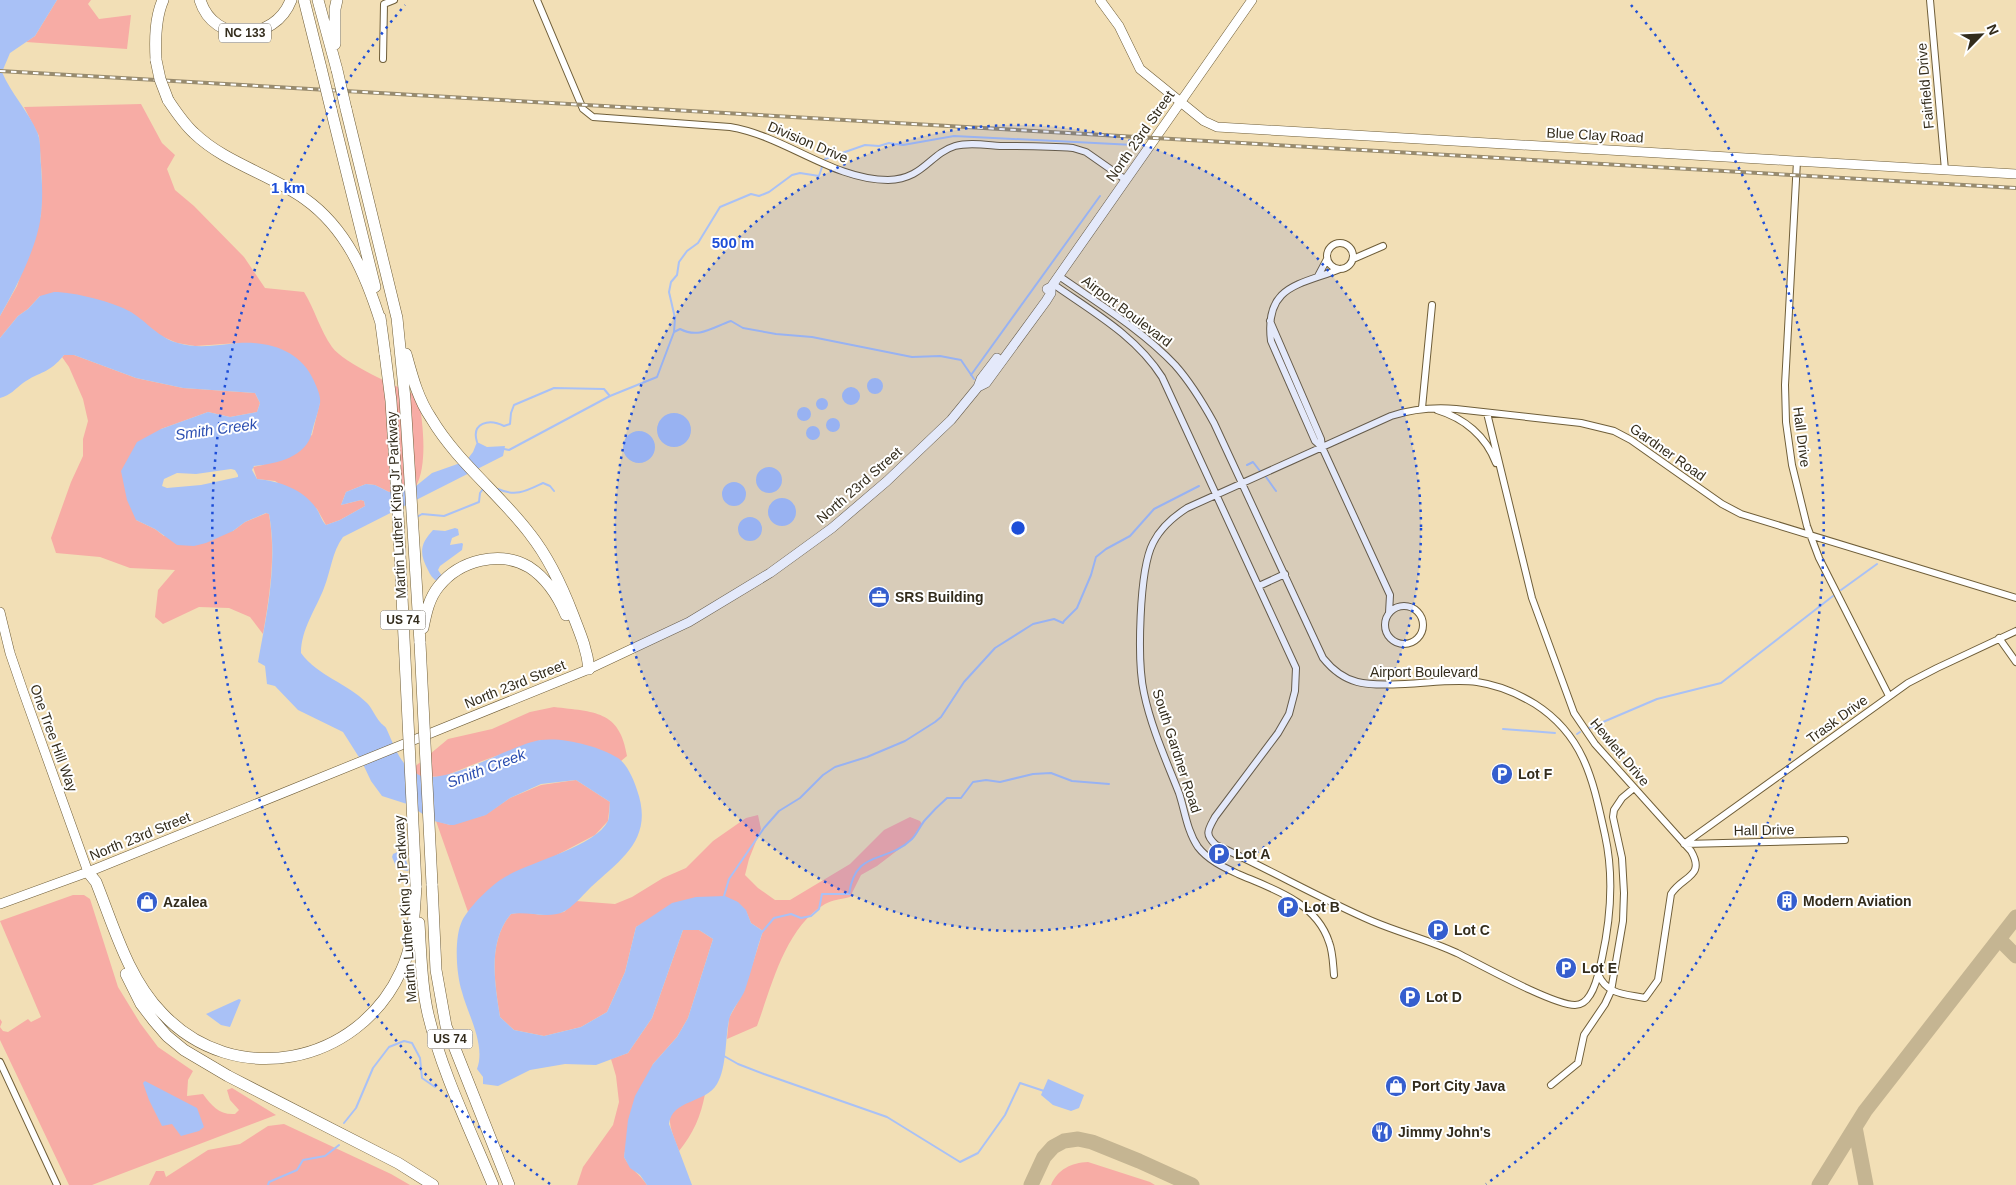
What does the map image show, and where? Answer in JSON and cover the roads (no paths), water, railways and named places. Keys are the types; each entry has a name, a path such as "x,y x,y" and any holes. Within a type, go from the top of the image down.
{"highway":[{"path":"163,0 157,22 156,60 160,80 168,100 180,118 194,134 209,145 284,185 306,199 322,214 343,238 358,263 372,296 380,323"},
{"name":"NC 133","path":"200,0 205,12 214,21 227,29 243,33 259,31 271,26 283,15 291,0"},
{"name":"Martin Luther King Jr Parkway","path":"304,0 365,244 386,354 398,514 416,886 424,987 428,1013 448,1076 493,1185"},
{"path":"318,0 397,318 403,352 417,389 431,419 452,447 530,534 556,574 587,651 589,669"},
{"path":"336,70 334,30 337,0"},
{"name":"Martin Luther King Jr Parkway","path":"403,352 436,970 446,1026 509,1185"},
{"path":"420,643 431,599 438,587 447,578 459,568 483,560 509,560 529,568 548,583 564,610 581,655 589,669"},
{"path":"88,872 96,882 138,982 162,1014 191,1038 206,1046 228,1054 252,1058 288,1057 322,1048 344,1037 371,1015 393,988 406,959 413,929 416,886"},
{"path":"88,872 90,886 131,986 141,1004 167,1036 204,1063 398,1163 433,1185"}],"main road":[{"name":"Blue Clay Road","path":"1100,0 1120,26 1140,69 1208,124 1227,129 2016,174"},
{"name":"North 23rd Street","path":"0,904 88,872 589,669 689,622 751,585 803,550 888,481 951,420 978,387 986,383 1046,301 1051,293 1052,286 1252,0"},
{"name":"One Tree Hill Way","path":"0,612 10,653 88,872"}],"street":[{"path":"383,59 384,4 394,0"},
{"name":"Division Drive","path":"537,0 583,109 593,117 730,127 767,137 840,170 878,179 896,179 910,176 946,150 955,146 967,145 1073,148 1086,152 1126,180"},
{"name":"Fairfield Drive","path":"1930,0 1945,170"},
{"name":"Hall Drive","path":"1797,161 1785,403 1792,465 1810,536 1889,696"},
{"path":"1318,276 1327,259 1330,247 1342,243 1352,250 1354,259"},
{"path":"1383,246 1354,259 1349,266 1318,276 1284,292 1275,302 1270,322 1321,439 1322,447 1390,596 1390,613 1386,621 1386,627 1391,638 1402,644 1414,641 1422,632 1422,620 1416,610 1404,606 1390,596"},
{"path":"1327,259 1332,266 1340,269"},
{"name":"Airport Boulevard","path":"1052,286 1119,330 1148,357 1171,393 1296,668 1295,691 1289,714 1278,733 1216,817 1208,831 1209,838 1216,845 1372,921 1437,944 1562,1003 1576,1005 1583,1003 1589,998 1598,974 1609,919 1610,875 1608,855 1590,772 1578,746 1558,721 1526,698 1495,686 1463,681 1367,685 1342,676 1323,658 1243,483 1214,423 1194,389 1177,367 1140,333 1059,276"},
{"path":"1432,305 1426,408 1452,416 1471,427 1483,440 1494,458 1504,484"},
{"name":"Gardner Road","path":"1217,494 1391,416 1426,408 1581,423 1614,430 1729,508 1756,520 2016,598"},
{"name":"Hewlett Drive","path":"1487,413 1532,598 1574,712 1592,740 1695,859 1696,867 1692,875 1676,887 1671,894 1658,980 1645,998 1611,991"},
{"name":"South Gardner Road","path":"1217,494 1187,508 1175,516 1153,543 1148,558 1144,584 1140,657 1144,692 1162,750 1185,810 1189,828 1198,847 1210,860 1279,892 1307,909 1320,924 1329,942 1334,976"},
{"path":"1259,586 1285,574"},
{"path":"1390,613 1398,607 1404,606"},
{"name":"Trask Drive","path":"1684,844 1889,696 1926,673 2016,630"},
{"path":"2000,638 2016,662"},
{"path":"1551,1085 1578,1063 1584,1035 1605,1004 1611,991 1623,921 1624,893 1622,858 1613,817 1614,810 1622,798 1634,788"},
{"name":"Hall Drive","path":"1684,844 1845,840"},
{"path":"1598,974 1602,984 1611,991"},
{"path":"0,1062 57,1185"}],"water":[{"path":"0,0 57,0 35,36 10,53 2,72 38,134 42,208 36,240 31,253 0,316"},
{"name":"Smith Creek","path":"62,292 94,298 124,308 159,334 171,341 185,345 262,344 273,346 293,355 308,371 320,398 309,441 304,448 289,458 254,466 252,470 257,479 290,487 311,501 326,525 340,520 365,506 364,501 361,500 341,505 346,492 366,484 375,485 389,492 416,486 432,473 466,461 473,452 477,442 487,447 505,446 503,456 343,537 336,549 324,588 306,627 301,653 316,668 351,690 367,703 386,729 407,767 419,775 430,777 445,775 479,764 528,743 550,739 581,743 601,750 618,758 630,772 636,786 641,807 641,821 638,834 624,856 566,910 551,915 511,914 503,925 498,937 496,950 496,991 500,1017 514,1030 544,1036 581,1027 607,1012 625,972 636,927 672,903 696,897 725,896 738,902 746,910 751,923 763,931 745,990 730,1016 723,1070 717,1084 705,1095 682,1106 671,1116 669,1124 692,1185 647,1185 640,1175 630,1168 624,1157 628,1120 635,1096 653,1064 677,1037 688,1018 713,939 699,930 683,930 652,1018 628,1053 596,1065 565,1064 530,1070 498,1086 483,1084 483,1077 477,1069 479,1060 478,1040 458,975 457,946 459,928 462,921 475,903 505,877 590,839 608,821 610,802 576,780 541,784 510,798 486,815 450,825 434,821 407,804 382,796 371,781 362,762 343,732 298,710 275,686 267,684 265,666 258,662 268,607 272,569 269,514 266,513 245,522 233,531 206,543 194,546 177,545 155,529 136,520 127,500 121,471 137,442 161,429 208,412 230,417 257,412 260,403 255,393 183,388 136,378 74,355 64,355 54,366 29,379 10,394 0,398 0,338 18,316 28,309 40,296","holes":["235,470 238,477 201,485 167,488 162,486 164,479 177,473 196,474"]},
{"path":"875,378 881,380 883,386 881,392 875,394 869,392 867,386 869,380"},
{"path":"851,387 857,390 860,396 857,402 851,405 845,402 842,396 845,390"},
{"path":"820,398 824,398 828,404 824,410 820,410 816,406 816,402"},
{"path":"804,407 809,409 811,414 809,419 804,421 799,419 797,414 799,409"},
{"path":"674,413 686,418 691,430 686,442 674,447 662,442 657,430 662,418"},
{"path":"833,418 838,420 840,425 838,430 833,432 828,430 826,425 828,420"},
{"path":"810,426 816,426 820,433 816,440 810,440 806,436 806,430"},
{"path":"639,431 645,432 650,436 654,441 654,453 650,458 645,462 639,463 633,462 628,458 624,453 623,447 624,441 628,436 633,432"},
{"path":"769,467 778,471 782,480 778,489 769,493 760,489 756,480 760,471"},
{"path":"734,482 739,483 745,489 745,499 739,505 734,506 729,505 723,499 722,494 723,489 729,483"},
{"path":"782,498 792,502 796,512 792,522 782,526 772,522 768,512 772,502"},
{"path":"750,517 758,521 762,529 758,537 750,541 742,537 738,529 742,521"},
{"path":"458,529 459,535 452,538 450,545 462,543 462,550 440,566 438,570 442,576 438,582 431,575 423,559 423,544 433,530 445,531"},
{"path":"402,850 409,868 408,871 397,869 392,857 393,854"},
{"path":"239,999 241,1000 230,1027 221,1025 206,1014"},
{"path":"1048,1079 1084,1095 1079,1108 1071,1111 1053,1105 1041,1095"},
{"path":"145,1081 197,1108 204,1127 199,1131 181,1136 172,1124 162,1126 149,1100 143,1083"}],"waterway":[{"path":"825,159 865,145 879,146 889,143 903,145 954,136 1134,145"},
{"path":"504,449 509,450 610,396 657,377 674,332 675,318 669,292 671,282 677,275 679,262 687,251 698,243 720,207 751,194 759,196 769,192 792,175 800,173 819,176 822,167"},
{"path":"971,375 1100,196"},
{"path":"674,332 680,329 693,333 700,332 731,321 743,328 776,334 812,337 912,357 940,356 961,360 974,379"},
{"path":"477,442 476,436 479,426 493,422 504,426 510,424 514,405 554,388 604,389 609,395"},
{"path":"1247,465 1253,462 1260,471"},
{"path":"1266,477 1276,491"},
{"path":"498,489 516,493 526,491 543,483 550,486 554,491"},
{"path":"724,896 729,879 764,828 779,811 800,798 823,775 835,767 867,757 905,741 935,722 941,717 964,682 995,648 1033,624 1054,619 1063,623 1077,608 1091,575 1096,557 1106,549 1130,536 1154,509 1199,486"},
{"path":"417,517 422,514 444,516 479,502 480,493 483,489"},
{"path":"1841,590 1877,564"},
{"path":"1589,728 1657,699 1721,683 1833,596"},
{"path":"1503,729 1555,733"},
{"path":"762,932 774,918 791,914 801,918 811,916 819,909 822,894 849,894 853,879 865,863 902,847 912,839 925,820 947,798 961,798 973,782 986,780 1000,782 1033,774 1051,773 1072,781 1109,784"},
{"path":"344,1123 356,1108 373,1068 389,1047 404,1041 412,1043 420,1058 422,1078 435,1087"},
{"path":"724,1056 738,1064 764,1074 887,1117 960,1162 978,1153 1005,1115 1020,1083 1044,1091"},
{"path":"268,1185 269,1182 297,1170 303,1160 325,1156 339,1145"}],"railway":[{"path":"0,71 2016,188"}],"place":[{"name":"SRS Building","path":"879,597"},
{"name":"Lot F","path":"1502,774"},
{"name":"Lot A","path":"1219,854"},
{"name":"Modern Aviation","path":"1787,901"},
{"name":"Azalea","path":"147,902"},
{"name":"Lot B","path":"1288,907"},
{"name":"Lot C","path":"1438,930"},
{"name":"Lot E","path":"1566,968"},
{"name":"Lot D","path":"1410,997"},
{"name":"Port City Java","path":"1396,1086"},
{"name":"Jimmy John's","path":"1382,1132"}]}
